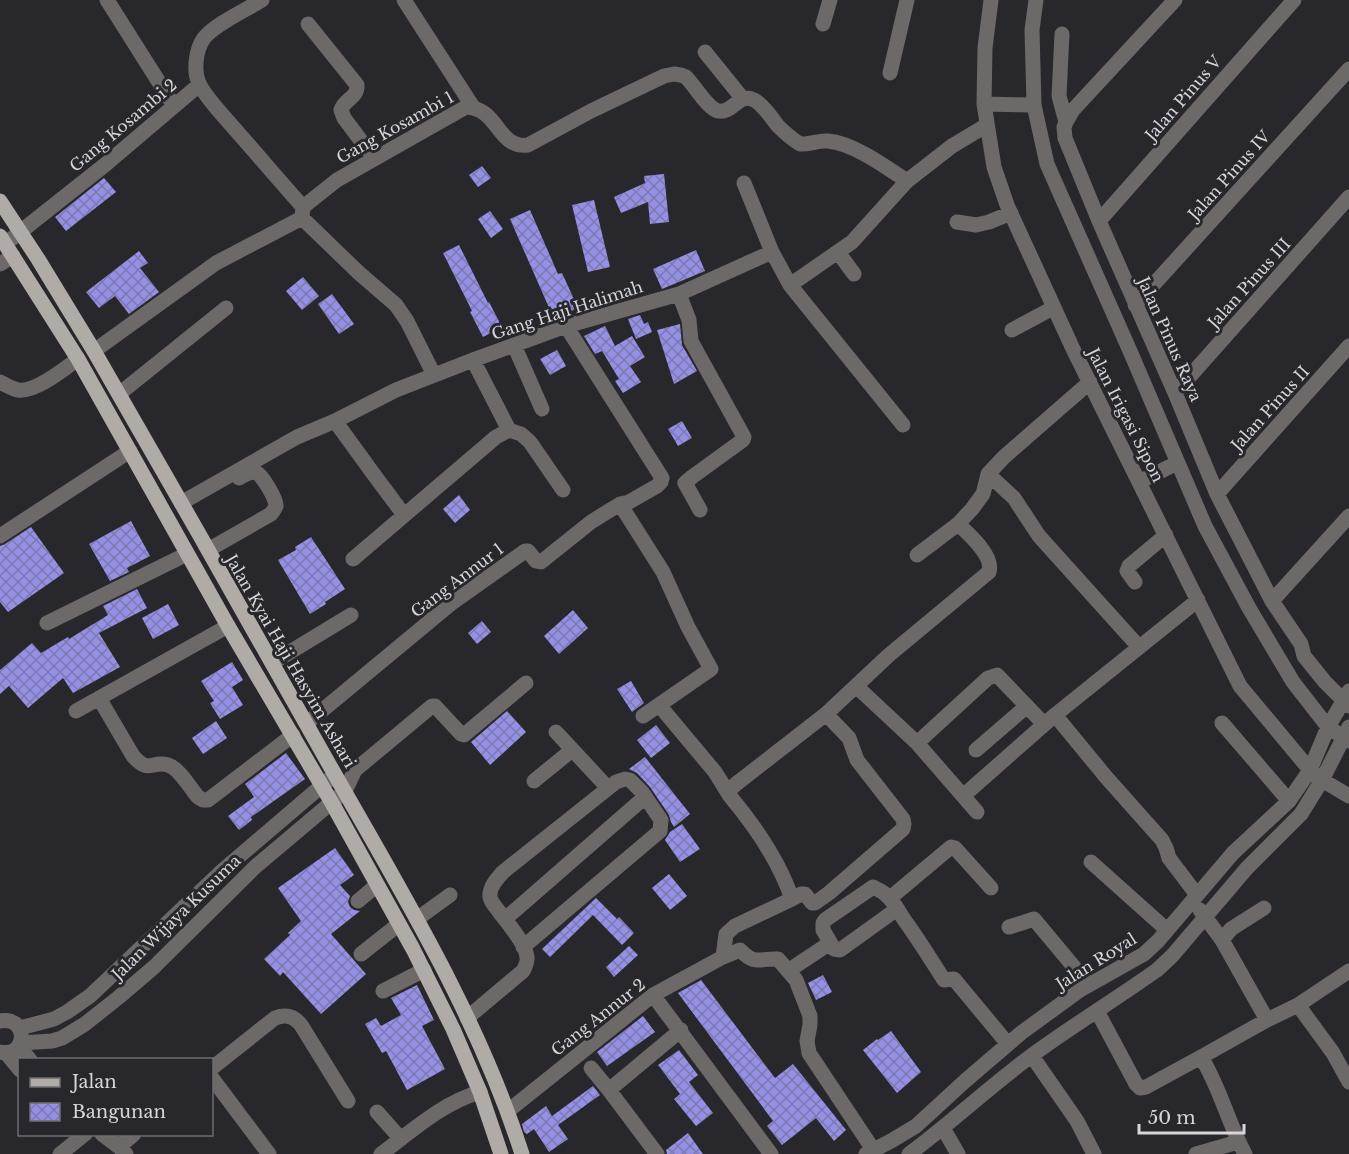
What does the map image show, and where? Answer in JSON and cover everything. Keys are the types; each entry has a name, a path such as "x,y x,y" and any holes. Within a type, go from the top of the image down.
{"main road":[{"name":"Jalan Kyai Haji Hasyim Ashari","path":"0,201 119,394 417,919 491,1070 522,1154"},
{"path":"5,250 78,359 228,626 332,802 399,924 453,1029 480,1092 501,1154"}],"street":[{"path":"107,0 174,106"},
{"name":"Gang Kosambi 2","path":"5,250 20,232 106,164 199,85 196,64 203,39 216,27 262,0"},
{"path":"404,0 473,107"},
{"path":"822,24 830,0"},
{"path":"890,73 907,0"},
{"name":"Jalan Irigasi Sipon","path":"991,0 985,48 989,104 987,125 994,167 1011,213 1053,308 1090,382 1144,480 1166,535 1240,686 1311,767 1349,796"},
{"name":"Jalan Irigasi Sipon","path":"1036,0 1032,30 1030,105 1047,164 1130,351 1172,466 1249,608 1293,682 1327,729 1345,737"},
{"path":"1066,122 1073,110 1175,0"},
{"name":"Jalan Pinus V","path":"1099,221 1294,0"},
{"path":"308,24 357,85 355,95 342,105 341,110 344,118 374,158"},
{"name":"Jalan Pinus Raya","path":"1062,34 1059,96 1066,122 1065,138 1135,305 1217,494 1272,601 1302,650 1312,650 1347,697"},
{"path":"705,52 743,99 756,101 780,128 800,144 829,141 855,149 908,181"},
{"name":"Jalan Pinus IV","path":"1135,305 1349,69"},
{"name":"Gang Kosambi 1","path":"94,351 216,264 280,231 337,180 466,107 473,107 484,112 510,142 519,146 528,145 591,111 664,76 674,74 686,77 709,106 717,111 726,111 743,99"},
{"path":"199,85 302,213 351,265 396,305 407,321 434,375"},
{"path":"989,104 1030,105"},
{"path":"790,285 852,242 908,181 952,146 987,125"},
{"path":"744,183 772,252 790,285 903,425"},
{"name":"Jalan Pinus III","path":"1175,393 1349,197"},
{"path":"957,222 976,225 1011,213"},
{"name":"Gang Haji Halimah","path":"182,506 297,437 335,421 396,390 566,326 679,294 772,252"},
{"path":"838,252 854,274"},
{"path":"679,294 688,320 691,341 744,436 743,440 685,483 700,510"},
{"path":"119,394 226,308"},
{"path":"1012,330 1053,308"},
{"name":"Gang Annur 1","path":"307,723 453,602 520,554 528,551 536,561 541,562 591,522 661,482 662,478 566,326"},
{"path":"514,345 542,409"},
{"name":"Jalan Pinus II","path":"1217,494 1349,346"},
{"path":"0,382 19,390 27,390 41,384 78,359"},
{"path":"473,360 509,430 521,434 530,442 563,490"},
{"path":"917,555 958,524 972,509 983,494 988,474 1004,458 1090,382"},
{"path":"335,421 405,515"},
{"path":"352,559 496,437 509,430"},
{"path":"0,536 130,451"},
{"path":"1144,480 1172,466"},
{"path":"182,506 248,473 255,472 261,475 275,500 276,507 271,514 208,550"},
{"path":"988,474 1014,498 1039,536 1139,647"},
{"path":"620,504 663,572 688,627 711,668 643,716"},
{"path":"1272,601 1349,516"},
{"path":"728,793 733,786 826,714 888,656 990,572 991,564 980,547 958,524"},
{"path":"1135,582 1127,571 1129,566 1166,535"},
{"path":"47,623 187,554"},
{"path":"963,796 1050,720 1198,600"},
{"path":"272,663 351,615"},
{"path":"76,711 228,626"},
{"path":"917,744 988,678 997,675 1027,706 1050,720 1106,777 1162,840 1169,858 1222,940 1266,1020"},
{"path":"345,791 355,770 432,706 435,706 464,735 526,683"},
{"path":"856,686 917,744 977,812"},
{"name":"Jalan Royal","path":"870,1152 916,1126 1008,1044 1080,990 1144,954 1233,853 1289,801 1311,767 1327,729 1347,697"},
{"path":"99,698 140,764 146,767 167,764 175,769 203,800 208,800 223,790 292,735"},
{"path":"659,705 715,772 728,793 757,829 785,878 792,899"},
{"path":"976,750 1027,706"},
{"path":"826,714 849,738 857,760 903,819 903,829 815,903 812,903 805,894 801,894 735,926 726,934 723,957 740,950 748,958 754,960 778,959 796,980 810,1017 807,1041 809,1053 870,1152"},
{"path":"1222,723 1289,801"},
{"path":"556,732 608,788"},
{"path":"909,1154 1032,1056 1157,970 1172,956 1247,868 1302,814 1345,737"},
{"path":"534,781 572,750"},
{"path":"335,774 355,770"},
{"name":"Jalan Wijaya Kusuma","path":"10,1047 90,996 222,872 335,774"},
{"path":"467,1018 523,971 526,964 524,946 490,896 499,877 616,782 630,780 661,820 660,831 524,946"},
{"name":"Jalan Wijaya Kusuma","path":"10,1047 62,1038 85,1024 154,967 255,867 345,791"},
{"path":"505,919 645,797"},
{"path":"991,888 955,848 951,847 893,904 844,949 834,949 823,930 825,920 873,887 886,895 893,904 944,981 954,979 1008,1044"},
{"path":"1091,862 1167,930"},
{"path":"222,872 237,884"},
{"path":"358,901 377,885"},
{"path":"417,919 450,895"},
{"path":"1222,940 1231,930 1264,908"},
{"path":"1009,927 1034,919 1089,986"},
{"path":"361,954 399,924"},
{"path":"788,971 830,943"},
{"name":"Gang Annur 2","path":"508,1111 653,995 723,957"},
{"path":"383,991 424,970"},
{"path":"1097,1011 1140,1088 1202,1058 1266,1020 1298,1005 1349,971"},
{"path":"653,995 771,1154"},
{"path":"1298,1005 1333,1053 1349,1082"},
{"path":"213,1067 275,1018 288,1015 302,1025 348,1101"},
{"path":"0,1021 13,1022 10,1047 18,1065"},
{"path":"609,1090 681,1030"},
{"path":"10,1047 28,1058"},
{"path":"1032,1056 1077,1121 1094,1154"},
{"path":"1196,1154 1242,1148 1202,1058"},
{"path":"591,1068 657,1154"},
{"path":"213,1079 269,1154"},
{"path":"381,1154 450,1104 480,1092"},
{"path":"377,1112 401,1139"},
{"path":"943,1128 958,1154"},
{"path":"66,1148 82,1136"},
{"path":"105,1136 123,1150 133,1136"}],"building":[{"path":"482,166 491,178 478,187 469,175"},
{"path":"664,174 669,222 650,224 648,202 621,213 614,197 645,183 644,176"},
{"path":"104,178 116,192 66,231 55,217"},
{"path":"594,200 610,267 588,272 572,205"},
{"path":"530,210 558,274 562,273 578,308 554,319 510,219"},
{"path":"490,211 503,229 491,238 478,219"},
{"path":"459,245 502,327 483,337 443,253"},
{"path":"696,250 705,271 662,289 653,269"},
{"path":"139,251 148,263 140,268 159,292 129,314 115,296 99,308 86,292"},
{"path":"303,277 319,296 302,310 286,291"},
{"path":"332,294 354,324 339,334 318,304"},
{"path":"640,315 644,324 648,322 652,332 636,339 628,319"},
{"path":"680,324 682,345 697,371 674,384 657,330"},
{"path":"605,326 615,346 632,336 645,357 630,366 641,382 623,393 615,381 619,379 602,351 595,354 584,336"},
{"path":"557,350 566,366 550,375 540,359"},
{"path":"682,421 692,438 678,446 668,429"},
{"path":"459,495 470,510 455,523 443,509"},
{"path":"131,521 150,556 127,568 129,572 110,581 89,544"},
{"path":"31,527 64,573 8,612 0,602 0,546"},
{"path":"311,537 345,589 310,614 278,560 296,550 295,547"},
{"path":"137,589 147,608 99,633 120,667 73,693 63,678 28,708 9,686 0,694 0,670 32,643 41,653 68,637 69,639 108,615 103,606"},
{"path":"168,604 179,625 153,639 142,618"},
{"path":"573,610 588,628 559,654 544,636"},
{"path":"482,621 491,632 477,644 468,633"},
{"path":"232,662 243,680 232,687 243,705 220,719 210,703 214,701 201,681"},
{"path":"631,681 644,703 632,712 617,689"},
{"path":"507,711 526,732 490,765 471,742"},
{"path":"216,721 227,738 203,754 192,738"},
{"path":"656,725 670,743 651,758 637,740"},
{"path":"286,753 305,779 251,817 252,820 239,830 228,816 254,797 245,784"},
{"path":"645,757 690,814 674,827 669,815 650,787 637,773 629,769"},
{"path":"682,824 700,849 680,862 665,840 670,832"},
{"path":"335,848 354,875 340,885 350,896 348,902 350,907 360,911 331,934 366,974 321,1014 283,972 280,976 264,959 290,935 288,933 301,921 278,888"},
{"path":"669,874 687,896 670,910 652,888"},
{"path":"596,898 634,933 622,945 593,915 550,957 542,949"},
{"path":"629,946 638,955 614,977 606,967"},
{"path":"823,975 832,992 816,1000 808,983"},
{"path":"701,980 775,1078 793,1064 846,1130 834,1141 816,1118 782,1145 767,1126 773,1121 678,993"},
{"path":"417,985 434,1020 422,1026 445,1069 407,1090 386,1051 382,1053 365,1024 376,1018 381,1026 401,1015 391,998"},
{"path":"643,1016 655,1032 607,1066 597,1052"},
{"path":"891,1031 921,1072 897,1093 863,1050"},
{"path":"679,1050 698,1075 689,1082 713,1113 696,1126 674,1099 680,1094 658,1065"},
{"path":"593,1086 600,1095 558,1125 568,1139 549,1152 534,1129 527,1134 524,1132 522,1124 546,1106 552,1116"},
{"path":"688,1133 703,1154 667,1154 666,1150"}]}
